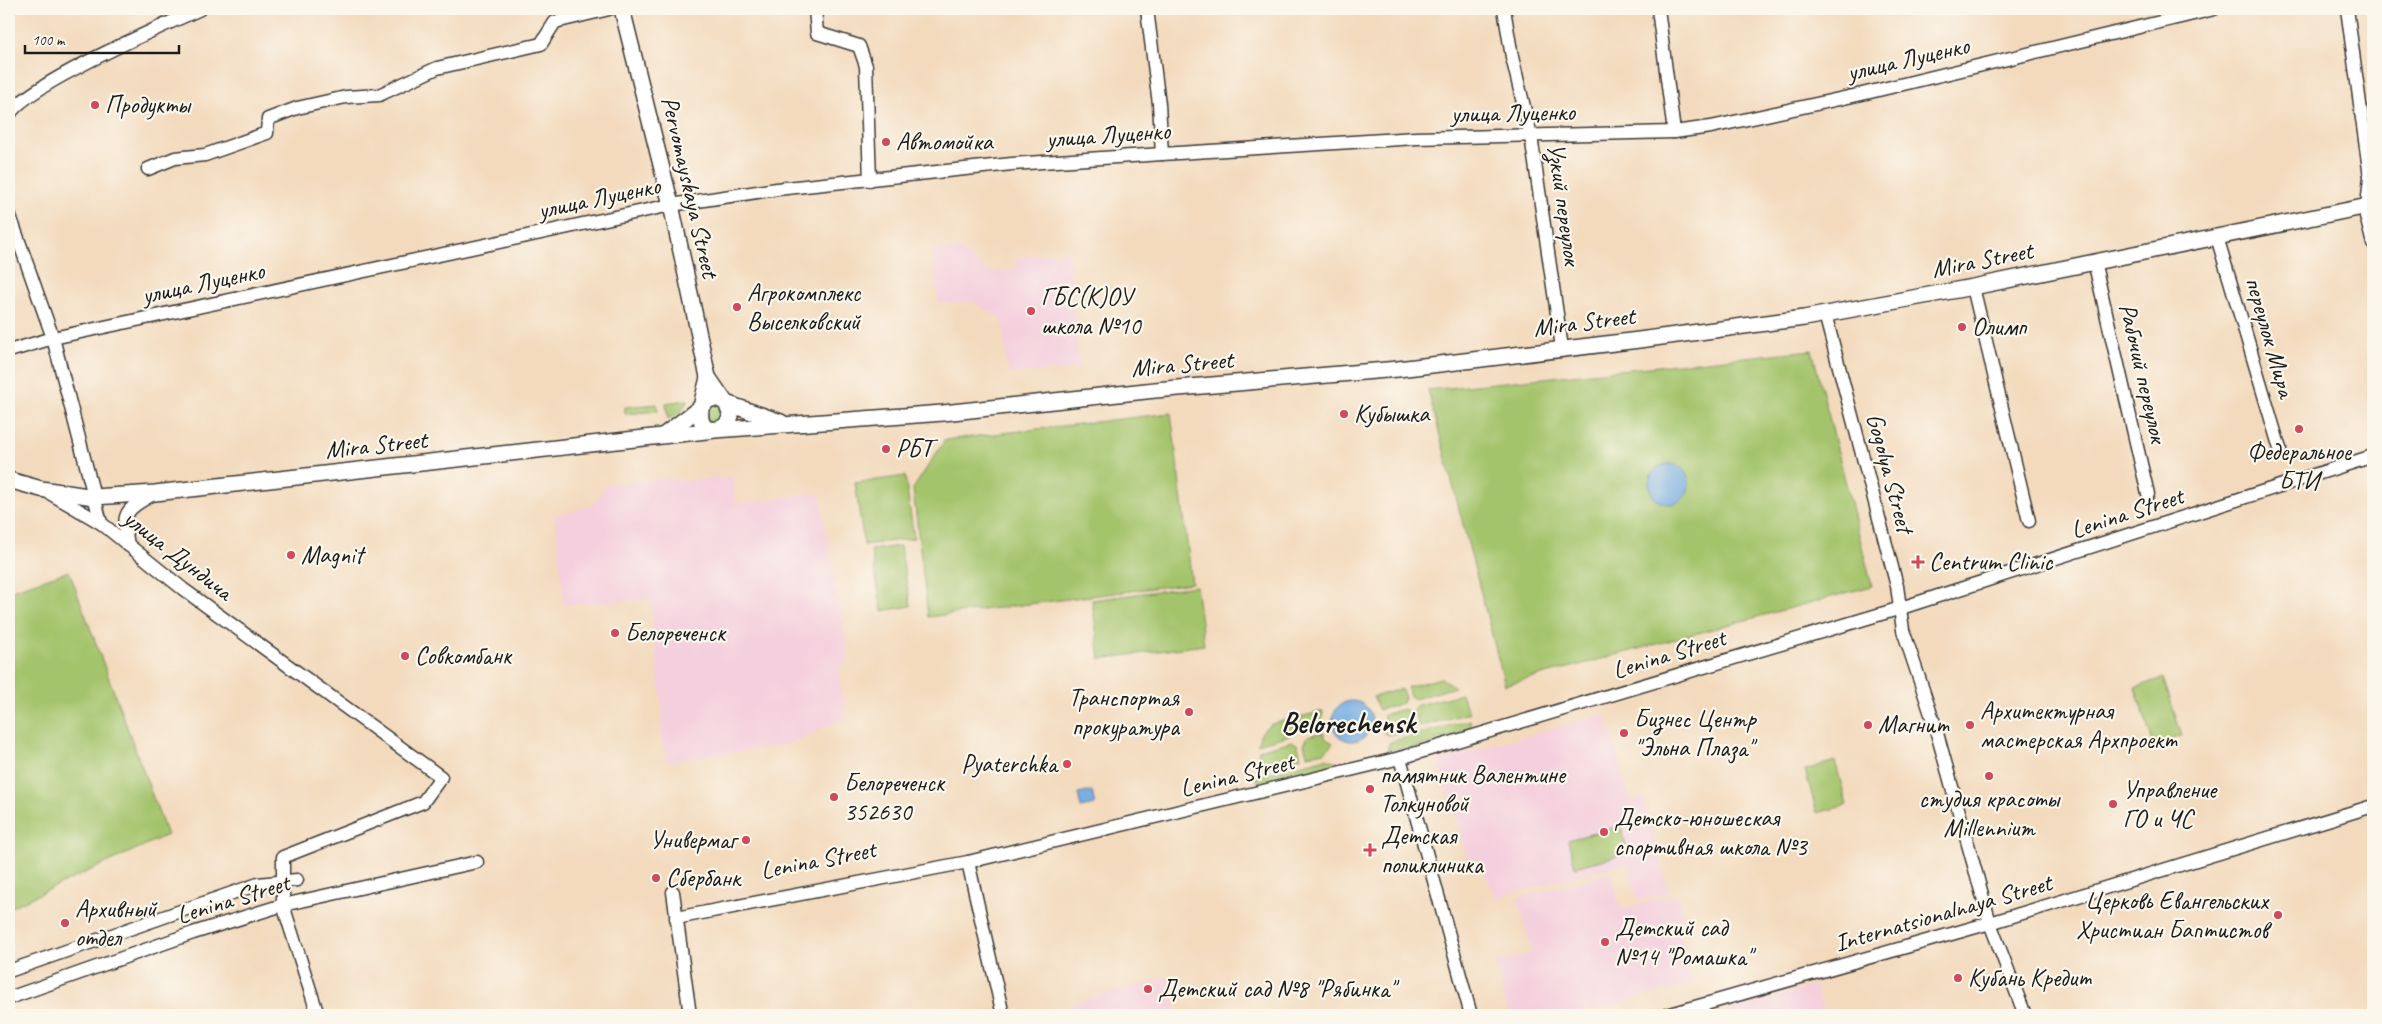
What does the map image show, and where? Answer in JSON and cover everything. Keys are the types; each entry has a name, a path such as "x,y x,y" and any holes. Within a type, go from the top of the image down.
{"main road":[{"name":"Pervomayskaya Street","path":"622,9 671,205 708,377 726,402"},
{"name":"Mira Street","path":"9,480 41,489 94,497 155,493 715,430 792,425 1398,368 1639,340 1825,314 1973,287 2369,206"},
{"name":"Pervomayskaya Street","path":"701,407 708,377"},
{"path":"663,436 712,398 726,402 730,409 728,423 715,430 709,428 700,420 701,407"},
{"name":"Mira Street","path":"726,402 751,413 792,425"}],"street":[{"path":"9,115 13,108 41,86 181,13 200,9"},
{"path":"148,170 175,158 205,155 267,132 268,119 297,108 346,97 380,95 437,68 541,44 555,22 610,9"},
{"path":"815,9 817,32 859,46 866,66 870,180"},
{"path":"1147,9 1160,104 1162,154"},
{"name":"Узкий переулок","path":"1504,9 1512,57 1531,136 1562,348"},
{"path":"1658,9 1674,132"},
{"name":"улица Луценко","path":"9,351 53,338 671,205 776,189 1012,164 1416,138 1674,132 1711,127 1871,92 2214,9"},
{"path":"2347,9 2372,178 2366,216 2373,244"},
{"name":"улица Дундича","path":"9,213 53,338 102,523 191,594 441,777 423,802 282,857 283,880"},
{"name":"переулок Мира","path":"2217,237 2280,449"},
{"name":"Рабочий переулок","path":"2094,261 2148,494"},
{"path":"1973,287 2029,521"},
{"name":"Gogolya Street","path":"1825,314 1901,608 1903,630 1935,726 1990,923 2025,1015"},
{"name":"Lenina Street","path":"675,914 968,862 1400,758 1901,608 2373,456"},
{"path":"41,489 102,523"},
{"path":"128,545 124,521 129,511 138,502 155,493"},
{"path":"1400,758 1470,1015"},
{"name":"Internatsionalnaya Street","path":"1667,1015 1990,923 2373,806"},
{"name":"Lenina Street","path":"9,998 193,933 283,905 476,862"},
{"path":"968,862 1003,1015"},
{"path":"283,880 283,905 318,1015"},
{"path":"9,971 258,884 297,880"},
{"path":"673,892 690,1015"}],"shaded area":[{"name":"ГБС(К)ОУ школа №10","path":"960,249 988,272 1015,269 1016,258 1069,251 1079,369 1008,374 1002,319 973,302 938,303 932,250"},
{"path":"733,476 736,504 807,494 820,495 849,661 839,668 845,718 789,744 667,762 660,733 662,710 650,599 564,605 555,516 593,505 606,484 669,478 684,481"},
{"path":"1605,714 1631,801 1644,798 1669,892 1637,900 1627,863 1495,897 1479,858 1468,860 1437,761"},
{"name":"Детский сад №14 \"Ромашка\"","path":"1611,873 1620,909 1677,894 1687,929 1679,931 1693,983 1574,1015 1509,1015 1495,963 1532,953 1518,898"},
{"name":"Детский сад №8 \"Рябинка\"","path":"1169,977 1178,1015 1056,1015 1079,1001"},
{"path":"1815,985 1825,1015 1726,1015 1725,1012"}],"green space":[{"path":"1812,350 1872,586 1505,685 1428,390"},
{"path":"688,400 681,412 668,419 666,403"},
{"path":"657,404 658,411 625,414 625,407"},
{"path":"706,405 725,405 722,423 708,422"},
{"path":"1171,413 1192,583 928,617 913,489 945,440"},
{"path":"905,476 914,538 864,545 855,483"},
{"path":"900,546 911,606 882,611 871,550"},
{"path":"69,571 167,835 9,908 9,591"},
{"path":"1196,586 1204,645 1100,659 1092,600"},
{"path":"1441,678 1455,687 1415,699 1410,696 1407,687"},
{"path":"2163,678 2182,736 2154,745 2135,688"},
{"path":"1401,689 1405,697 1402,703 1379,710 1373,697"},
{"path":"1461,694 1469,713 1419,727 1413,710 1417,705"},
{"path":"1403,709 1409,712 1412,730 1389,735 1382,732 1384,715"},
{"path":"1323,711 1322,725 1305,731 1299,729 1296,718"},
{"path":"1291,719 1294,729 1290,735 1258,744 1265,728 1274,723"},
{"path":"1470,720 1471,725 1468,731 1415,748 1387,750 1390,742"},
{"path":"1323,732 1326,739 1333,743 1325,752 1307,755 1304,744 1308,736"},
{"path":"1292,741 1298,745 1301,757 1257,768 1259,750"},
{"path":"1326,758 1339,763 1321,773 1265,786 1258,782 1256,777"},
{"path":"1835,761 1847,805 1817,813 1805,770"},
{"path":"1621,826 1628,853 1575,867 1568,840"}],"water":[{"path":"1665,464 1673,464 1680,467 1686,473 1689,484 1686,495 1680,501 1673,504 1665,504 1658,501 1652,495 1649,488 1649,480 1652,473 1658,467"},
{"path":"1352,701 1366,707 1372,721 1366,735 1352,741 1338,735 1332,721 1338,707"},
{"path":"1092,791 1095,805 1081,808 1078,794"}],"place":[{"name":"Продукты","path":"95,105"},
{"name":"Автомойка","path":"886,142"},
{"name":"Агрокомплекс Выселковский","path":"737,307"},
{"name":"ГБС(К)ОУ школа №10","path":"1031,311"},
{"name":"Олимп","path":"1962,327"},
{"name":"Кубышка","path":"1344,414"},
{"name":"Федеральное БТИ","path":"2299,429"},
{"name":"РБТ","path":"886,449"},
{"name":"Magnit","path":"291,555"},
{"name":"Centrum Clinic","path":"1918,562"},
{"name":"Белореченск","path":"615,633"},
{"name":"Совкомбанк","path":"405,656"},
{"name":"Транспортая прокуратура","path":"1189,712"},
{"name":"Магнит","path":"1868,725"},
{"name":"Архитектурная мастерская Архпроект","path":"1970,725"},
{"name":"Бизнес Центр \"Эльна Плаза\"","path":"1624,733"},
{"name":"Pyaterchka","path":"1067,764"},
{"name":"студия красоты Millennium","path":"1989,776"},
{"name":"памятник Валентине Толкуновой","path":"1370,789"},
{"name":"Белореченск 352630","path":"834,797"},
{"name":"Управление ГО и ЧС","path":"2113,804"},
{"name":"Детско-юношеская спортивная школа №3","path":"1604,832"},
{"name":"Универмаг","path":"746,840"},
{"name":"Детская поликлиника","path":"1370,850"},
{"name":"Сбербанк","path":"656,878"},
{"name":"Церковь Евангельских Христиан Баптистов","path":"2278,915"},
{"name":"Архивный отдел","path":"65,923"},
{"name":"Детский сад №14 \"Ромашка\"","path":"1605,942"},
{"name":"Кубань Кредит","path":"1958,978"},
{"name":"Детский сад №8 \"Рябинка\"","path":"1148,989"}],"district":[{"name":"Belorechensk","path":"1348,723"}]}
